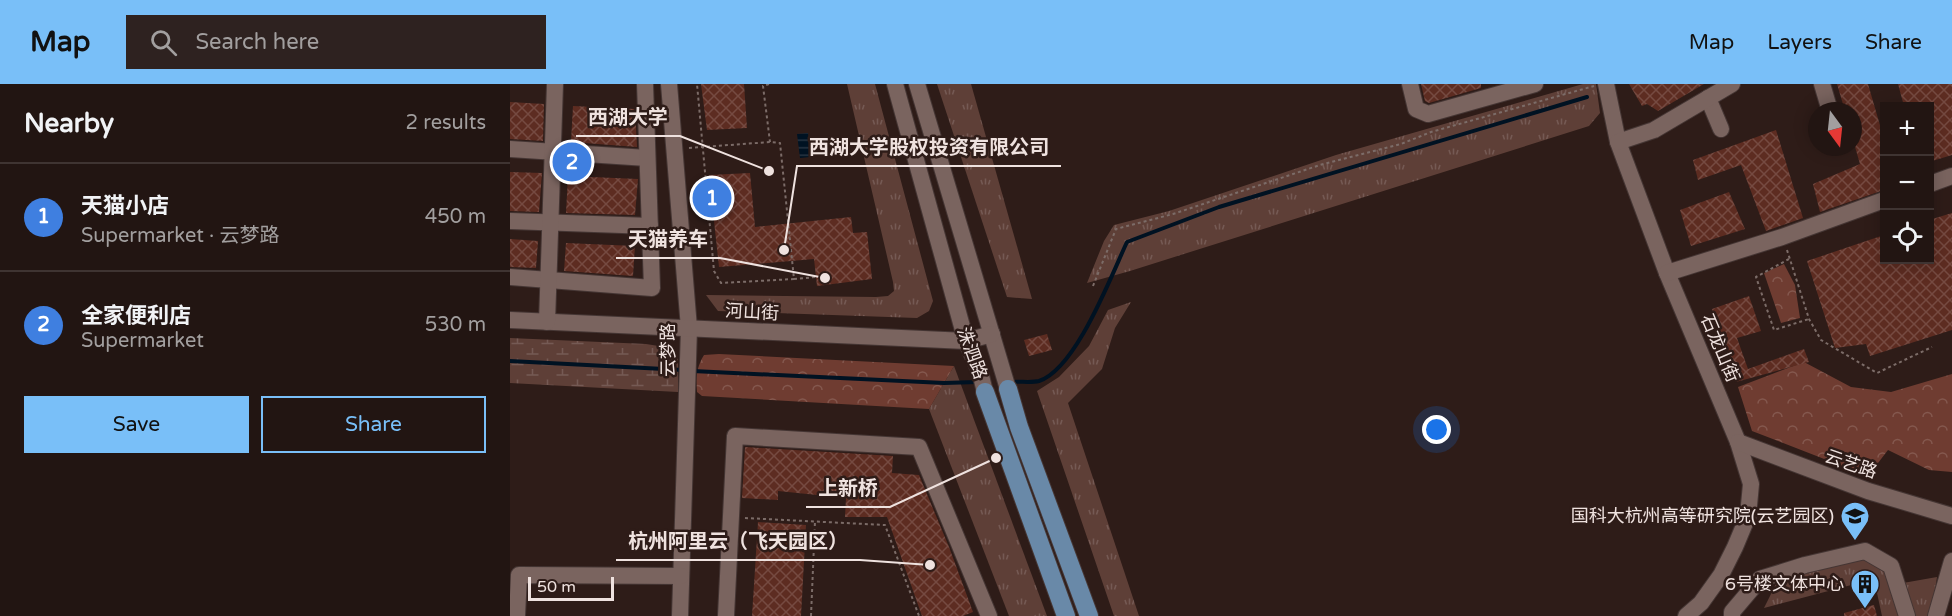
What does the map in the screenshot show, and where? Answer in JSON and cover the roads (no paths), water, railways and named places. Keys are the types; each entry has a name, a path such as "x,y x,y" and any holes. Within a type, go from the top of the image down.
{"main road":[{"name":"洙泗路","path":"1004,376 1019,427 1089,616"},
{"name":"洙泗路","path":"986,392 1066,616"}],"street":[{"path":"547,322 555,84"},
{"path":"510,277 652,288 645,84"},
{"name":"云梦路","path":"669,84 689,328 680,616"},
{"name":"洙泗路","path":"895,84 966,341 986,392"},
{"name":"洙泗路","path":"917,84 1004,376"},
{"path":"1410,84 1416,109 1428,114 1535,84"},
{"path":"1618,142 1654,130 1732,84"},
{"path":"1822,84 1827,102"},
{"name":"石龙山街","path":"1602,85 1618,142 1667,273 1738,442 1751,484 1748,516 1721,575 1701,603 1686,616"},
{"path":"1708,98 1721,129"},
{"path":"510,149 648,158"},
{"path":"1934,182 1952,176"},
{"path":"1667,273 1782,237 1880,201"},
{"path":"510,221 650,226"},
{"name":"河山街","path":"510,320 966,341 992,334"},
{"path":"726,616 735,436 919,447 989,616"},
{"name":"云艺路","path":"1738,442 1868,491 1952,516"},
{"path":"1732,616 1732,612 1760,579 1805,565 1866,551 1891,566 1907,616"},
{"path":"1936,616 1952,561"},
{"path":"517,616 519,575 681,576"}],"water":[{"path":"808,133 810,157 800,158 797,134"}],"waterway":[{"path":"1011,382 1039,381 1053,373 1066,359 1091,320 1127,242 1219,207 1587,97"},
{"path":"510,361 683,370"},
{"path":"693,371 944,383 977,382"}],"place":[{"name":"全家便利店","path":"572,162"},
{"name":"西湖大学","path":"769,171"},
{"name":"天猫小店","path":"712,198"},
{"name":"西湖大学股权投资有限公司","path":"784,250"},
{"name":"天猫养车","path":"825,278"},
{"name":"上新桥","path":"996,458"},
{"name":"国科大杭州高等研究院(云艺园区)","path":"1855,542"},
{"name":"杭州阿里云（飞天园区）","path":"930,565"},
{"name":"6号楼文体中心","path":"1865,610"}]}
